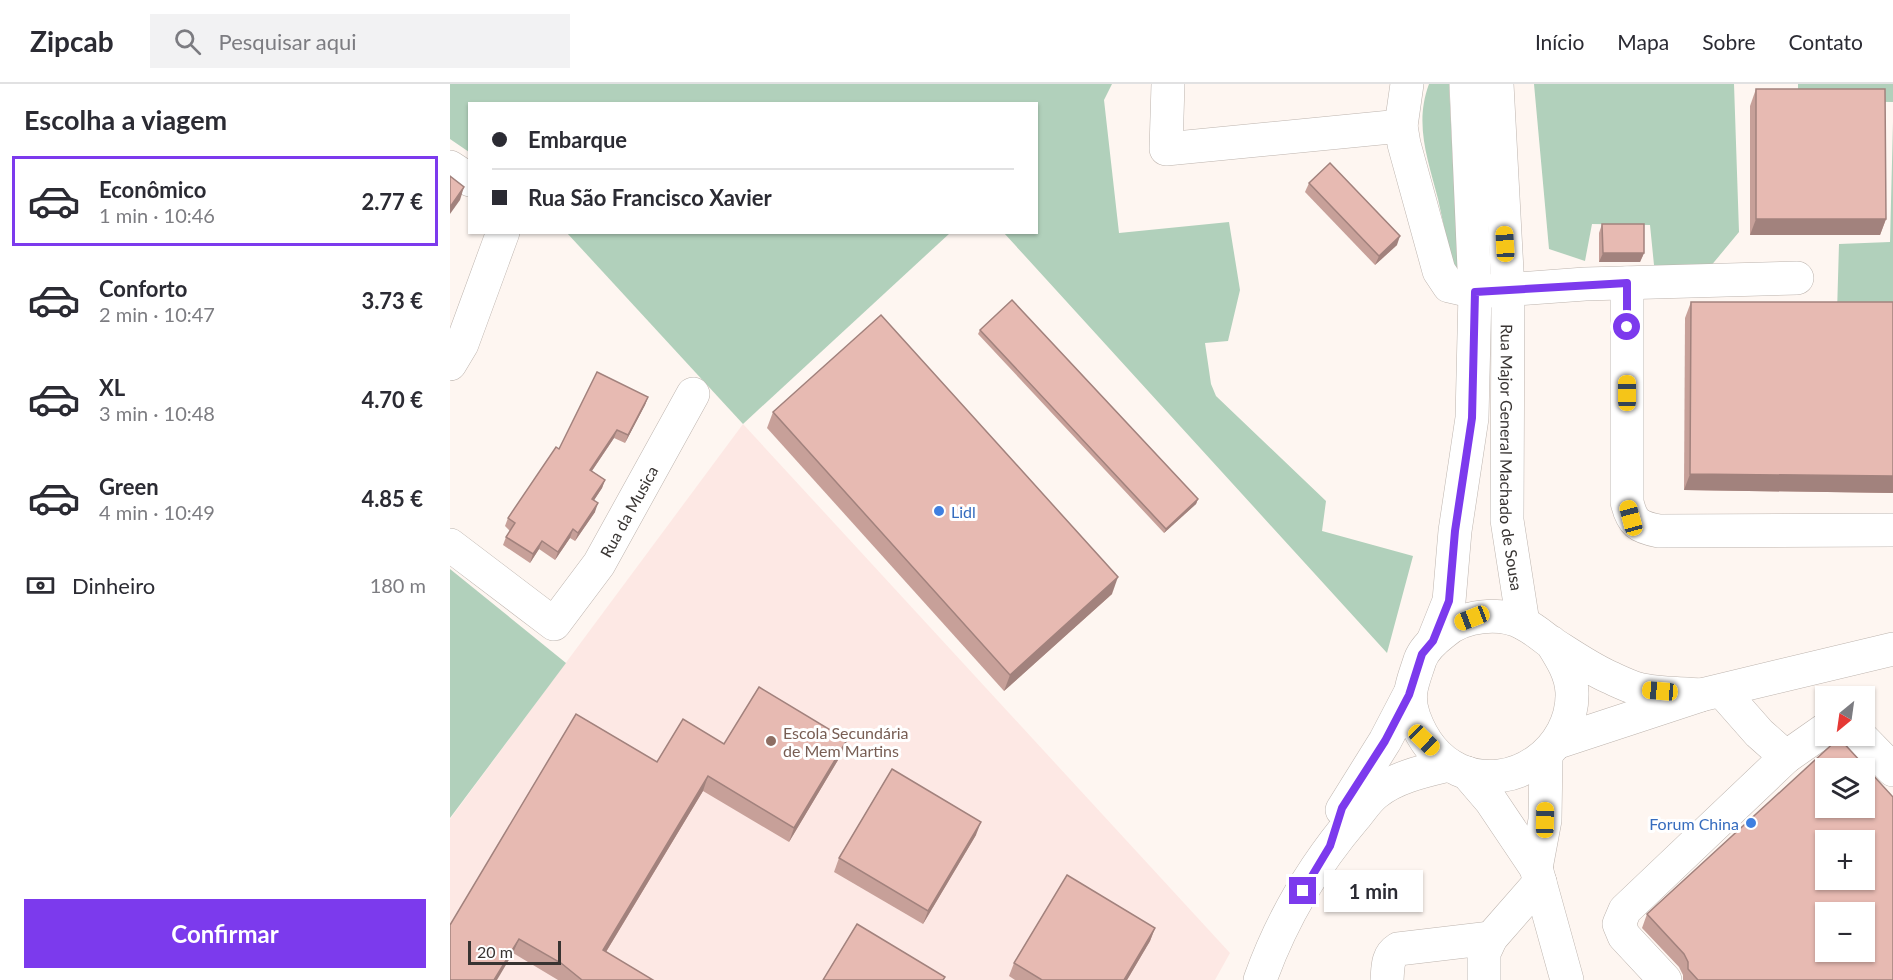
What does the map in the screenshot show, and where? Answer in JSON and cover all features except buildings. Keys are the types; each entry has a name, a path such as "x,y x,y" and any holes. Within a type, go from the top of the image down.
{"street":[{"path":"1168,84 1166,149 1401,126"},
{"path":"1407,84 1401,126 1404,144 1439,271 1449,286 1475,292 1585,284 1797,278"},
{"name":"Rua Major General Machado de Sousa","path":"1433,641 1449,601 1455,531 1472,418 1475,292 1466,84"},
{"name":"Rua Major General Machado de Sousa","path":"1497,84 1508,290 1507,520 1523,623"},
{"path":"450,166 468,179"},
{"path":"450,364 462,344 502,234"},
{"path":"1627,283 1627,502 1631,518 1644,528 1659,531 1893,530"},
{"name":"Rua da Musica","path":"450,545 554,624 599,564 693,394"},
{"path":"1330,846 1342,808 1385,741 1409,695 1422,654 1450,627 1472,618 1498,616 1523,623 1606,676 1640,689 1712,693 1786,757"},
{"path":"1484,980 1484,953 1491,938 1538,875 1552,749 1569,718 1572,691 1566,665 1551,642"},
{"path":"1260,980 1268,958 1311,874 1330,846 1376,793 1415,773 1458,769 1495,777 1522,771 1552,749 1712,693 1892,654"},
{"path":"1409,695 1413,715 1424,740 1491,801 1538,875 1567,980"},
{"path":"1665,980 1624,936 1620,924 1625,910 1786,757 1815,737"},
{"path":"1870,746 1893,770"},
{"path":"1387,980 1388,961 1392,953 1398,949 1491,938"}],"shaded area":[{"name":"Escola Secundária de Mem Martins","path":"743,424 1230,953 1215,980 450,980 450,819"}],"green space":[{"path":"450,84 1112,84 1104,100 1119,233 1229,222 1240,290 1228,341 1205,343 1211,384 1216,396 1326,501 1322,531 1413,556 1387,653 1005,234 1038,234 1038,102 468,102 468,151 450,139"},
{"path":"1429,84 1449,84 1458,267 1453,268 1424,142 1423,113"},
{"path":"1534,84 1734,84 1739,232 1710,267 1654,265 1650,225 1592,224 1585,261 1549,249"},
{"path":"1798,84 1893,84 1893,102 1798,101"},
{"path":"1893,122 1893,313 1837,313 1839,244 1890,242"},
{"path":"568,234 949,234 743,424"},
{"path":"450,569 566,663 450,818"}],"place":[{"name":"Lidl","path":"939,511"},
{"name":"Escola Secundária de Mem Martins","path":"771,741"},
{"name":"Forum China","path":"1751,823"}],"route":[{"path":"1303,891 1311,874 1330,846 1342,808 1385,741 1409,695 1422,654 1433,641 1449,601 1455,531 1472,418 1475,292 1627,283 1627,327"}]}
